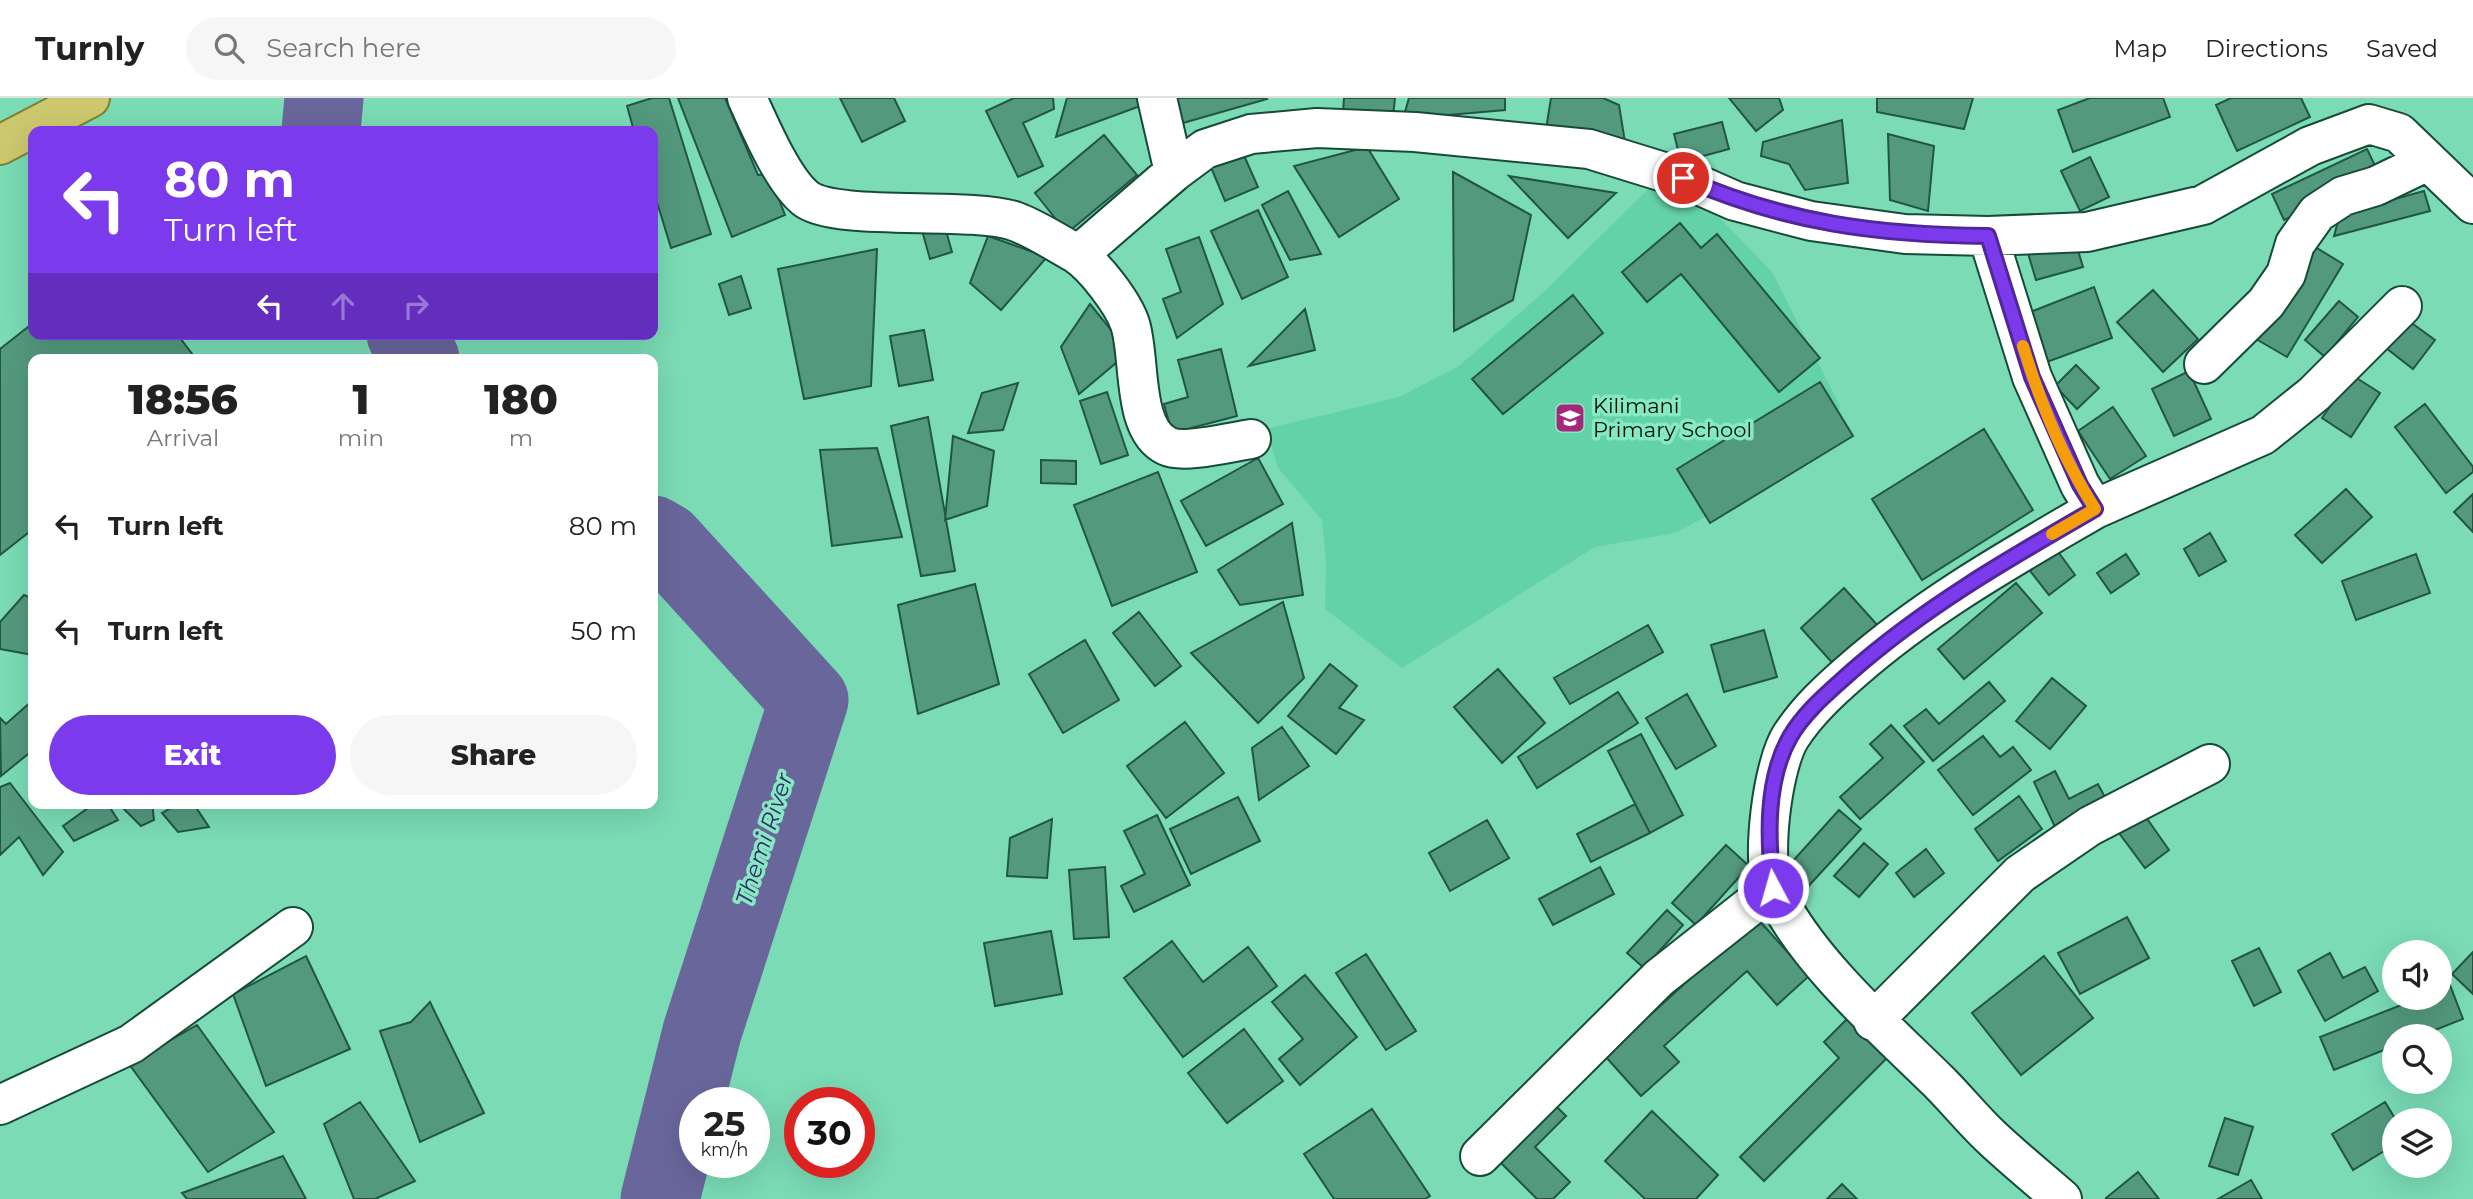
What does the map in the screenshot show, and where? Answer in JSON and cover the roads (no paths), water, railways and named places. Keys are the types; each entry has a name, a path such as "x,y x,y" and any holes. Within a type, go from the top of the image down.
{"highway":[{"path":"36,126 90,98"},
{"path":"0,145 28,130"}],"street":[{"path":"747,98 771,150 806,199 843,211 937,211 1014,221 1078,255 1112,291 1130,323 1146,427 1166,446 1182,449 1251,439"},
{"path":"1157,98 1174,172"},
{"path":"1078,255 1174,172 1205,149 1251,134 1317,128 1415,132 1589,149 1683,178 1735,201 1811,221 1905,234 1988,236 2087,232 2203,205 2310,146 2369,124 2399,133 2473,204"},
{"path":"2204,364 2266,303 2286,274 2295,244 2317,213 2343,196 2376,186 2428,162"},
{"path":"1988,236 2032,377 2080,485 2095,509"},
{"path":"2062,1199 1990,1136 1940,1083 1874,1021 1799,932 1773,888 1768,839 1775,778 1790,738 1819,701 1922,614 1984,573 2095,509 2263,435 2314,394 2402,306"},
{"path":"1874,1021 2020,873 2090,826 2210,764"},
{"path":"1480,1156 1659,978 1773,888"},
{"path":"0,1105 131,1044 293,927"}],"waterway":[{"name":"Themi River","path":"321,126 324,98"},
{"name":"Themi River","path":"409,340 417,354"},
{"name":"Themi River","path":"658,538 665,542 809,700 702,1032 660,1199"}],"place":[{"name":"Kilimani Primary School","path":"1570,418"}]}
